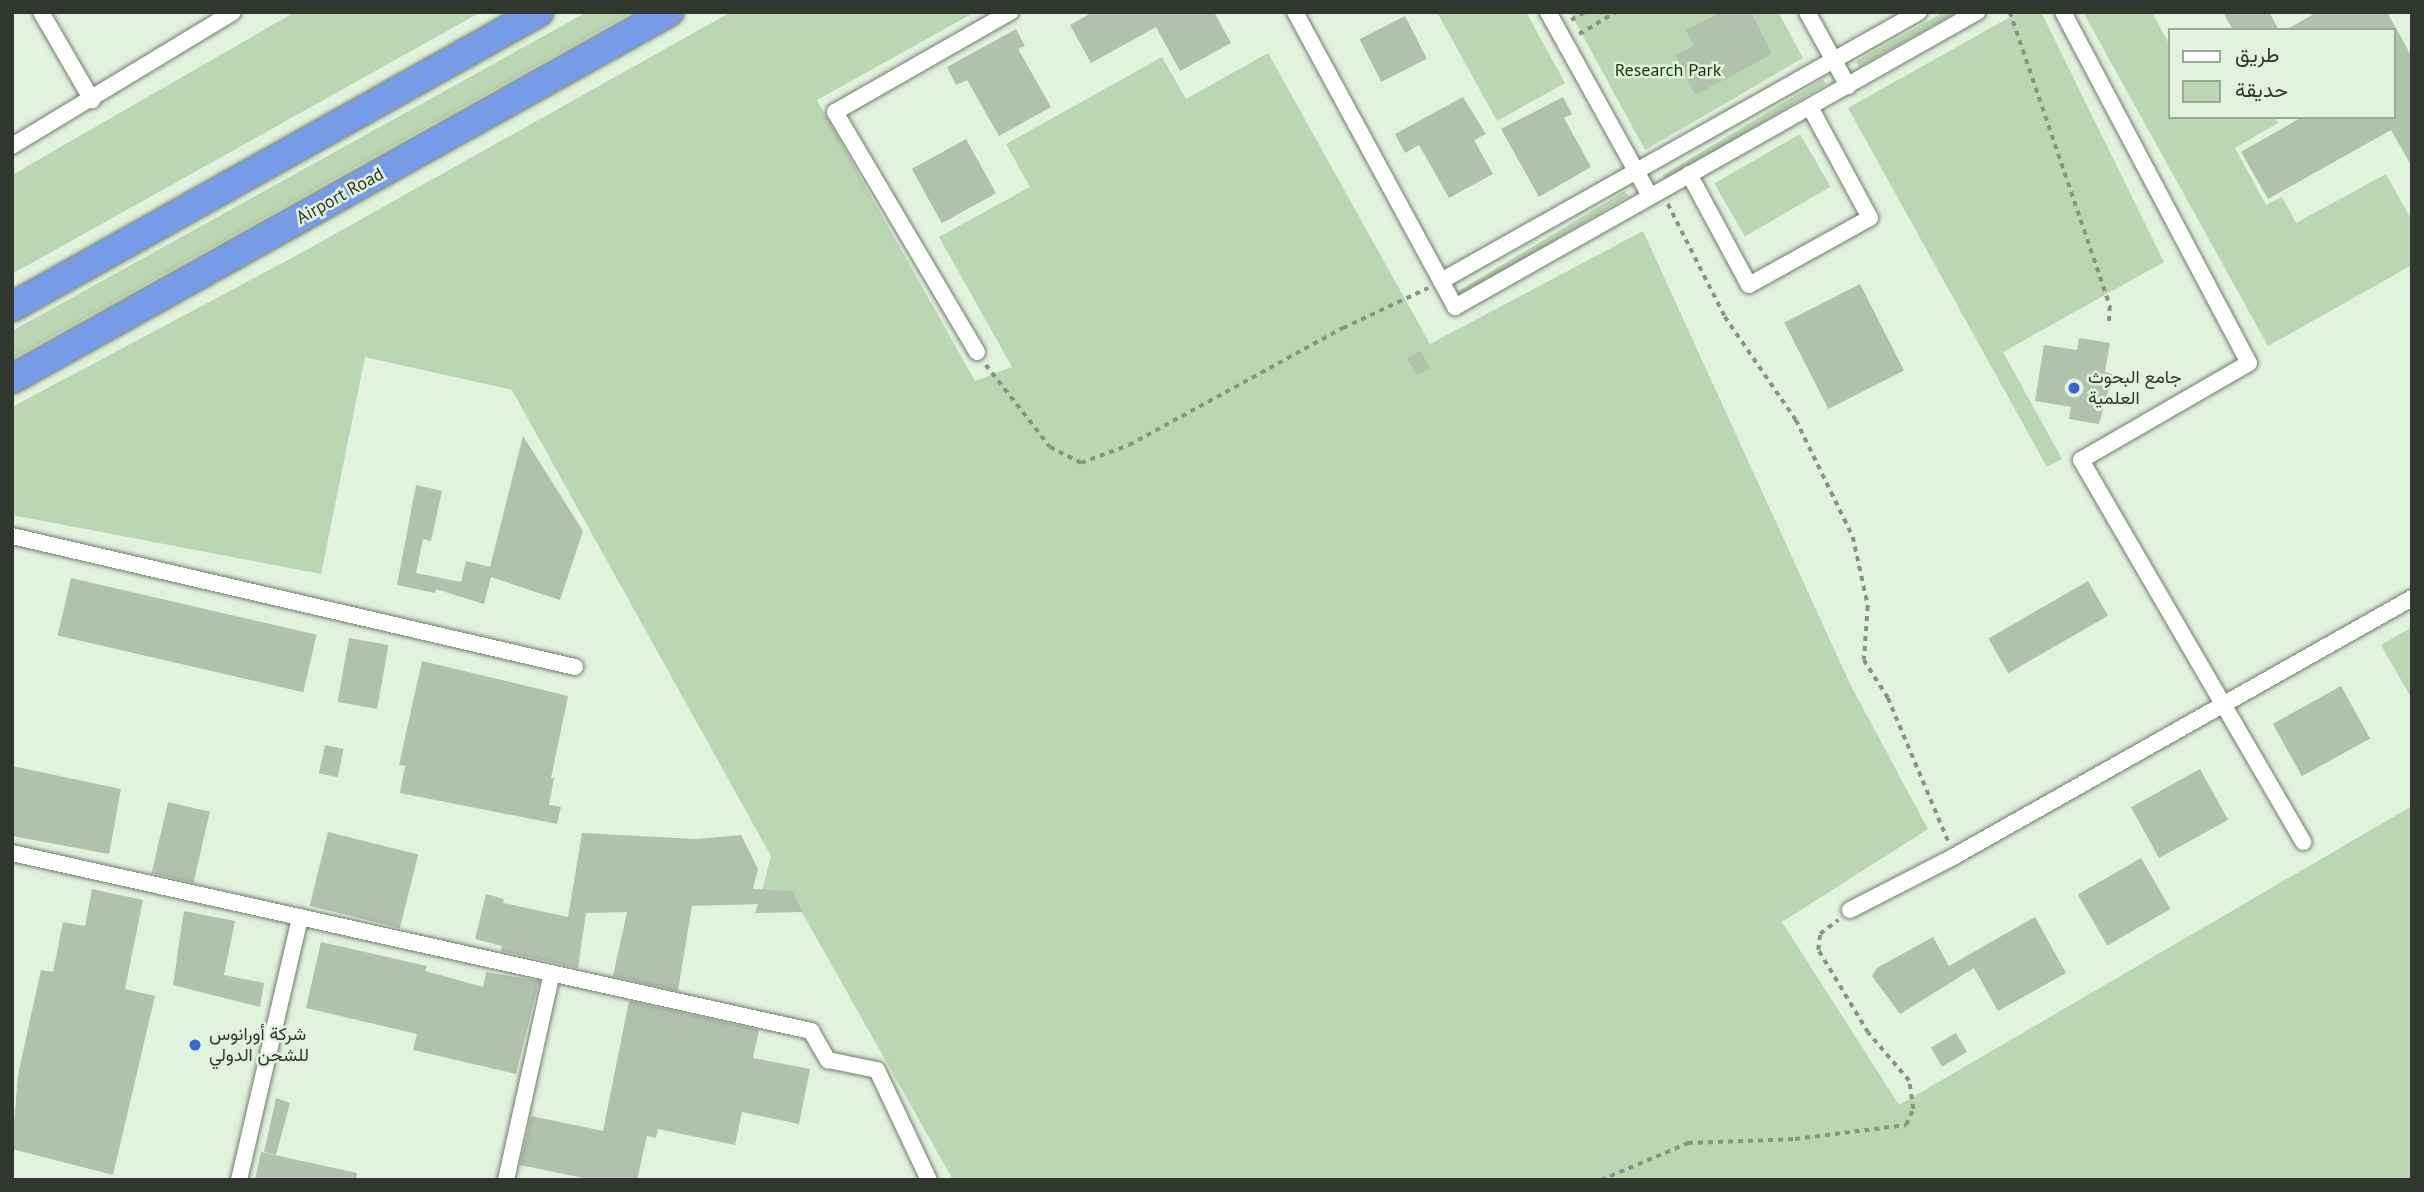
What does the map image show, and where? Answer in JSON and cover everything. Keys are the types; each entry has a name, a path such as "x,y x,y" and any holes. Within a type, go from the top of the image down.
{"highway":[{"path":"12,307 540,12"},
{"name":"Airport Road","path":"12,379 669,12"}],"street":[{"path":"41,12 92,100"},
{"path":"12,146 92,100 233,12"},
{"path":"977,352 835,112 1010,12"},
{"path":"1295,12 1455,307 1977,12"},
{"path":"1548,12 1636,171 1655,193"},
{"path":"1807,12 1848,86"},
{"path":"1441,281 1919,12"},
{"path":"2063,12 2249,363 2081,460 2303,842"},
{"path":"1689,174 1749,285 1870,218 1810,107"},
{"path":"12,536 575,667"},
{"path":"1850,910 1953,857 2412,598"},
{"path":"12,853 811,1031 828,1060 877,1070 929,1180"},
{"path":"239,1180 300,917"},
{"path":"506,1180 552,973"}],"path":[{"path":"1564,42 1616,12"},
{"path":"2010,12 2109,306 2109,326"},
{"path":"1655,193 1725,317 1796,420 1853,537 1868,606 1864,660 1888,698 1921,770 1953,857"},
{"path":"977,352 1050,447 1081,463 1129,446 1343,328 1441,281"},
{"path":"1601,1180 1689,1143 1795,1139 1906,1125 1913,1109 1909,1081 1868,1033 1818,950 1820,934 1850,910"}],"green space":[{"path":"295,12 481,12 12,274 12,175"},
{"path":"587,12 633,12 12,359 12,331"},
{"path":"731,12 975,12 817,100 975,381 1012,367 939,237 1030,187 1006,144 1162,57 1186,99 1268,53 1430,344 1643,231 1850,684 1928,829 1782,922 1899,1105 2412,806 2412,1180 953,1180 790,891 762,890 771,856 512,390 365,357 321,574 12,515 12,407 301,253"},
{"path":"1437,12 1526,12 1565,83 1497,121"},
{"name":"Research Park","path":"1570,12 1778,12 1803,58 1645,150"},
{"path":"1944,12 1957,12 1859,67 1856,61"},
{"path":"2019,12 2041,12 2164,262 2003,352 2062,459 2047,467 1848,108"},
{"path":"2083,12 2152,12 2168,42 2168,119 2276,119 2278,123 2235,148 2266,205 2282,197 2296,223 2386,174 2412,221 2412,265 2268,346"},
{"path":"1823,79 1826,84 1666,180 1663,175"},
{"path":"1800,134 1830,187 1745,236 1714,184"},
{"path":"1625,191 1628,196 1459,298 1456,292"},
{"path":"2412,627 2412,699 2381,645"}],"building":[{"path":"1093,12 1214,12 1231,43 1180,71 1156,27 1091,63 1070,25"},
{"path":"1721,12 1751,12 1772,54 1695,95 1676,55 1694,46 1686,30"},
{"path":"2223,12 2269,12 2278,28 2232,28"},
{"path":"2317,12 2387,12 2396,28 2289,28"},
{"path":"1405,16 1427,59 1381,82 1360,39"},
{"path":"2396,28 2412,57 2412,167 2391,130 2268,199 2241,152 2299,119 2396,119"},
{"path":"1016,29 1025,46 1018,49 1051,107 999,136 967,80 956,85 947,67"},
{"path":"1463,97 1486,134 1474,140 1493,174 1449,198 1419,145 1405,153 1395,134"},
{"path":"1563,97 1572,114 1564,118 1591,167 1539,197 1501,129"},
{"path":"966,139 996,193 942,223 912,169"},
{"path":"1860,284 1904,370 1828,409 1784,323"},
{"name":"جامع البحوث العلمية","path":"2079,338 2110,343 2105,372 2113,374 2099,424 2069,419 2071,407 2035,401 2044,345 2077,350"},
{"path":"1420,351 1430,368 1417,376 1407,358"},
{"path":"523,436 583,531 560,600 491,577 484,604 436,589 435,593 397,585 416,485 442,491 431,541 423,539 416,573 461,582 466,561 490,567"},
{"path":"71,578 317,635 303,692 58,635"},
{"path":"2088,581 2108,616 2008,673 1988,639"},
{"path":"349,638 388,645 377,709 338,702"},
{"path":"422,661 568,696 551,778 554,778 549,805 561,807 557,824 400,793 405,766 399,765"},
{"path":"2341,686 2370,738 2302,776 2273,724"},
{"path":"325,745 344,749 338,777 319,773"},
{"path":"12,766 121,789 109,854 12,836"},
{"path":"2200,769 2228,820 2159,858 2131,807"},
{"path":"168,802 210,812 193,883 152,873"},
{"path":"328,832 418,854 400,928 310,906"},
{"path":"582,833 696,839 741,835 758,869 753,889 793,891 802,912 755,913 758,904 692,906 678,991 613,976 627,912 586,913 578,968 501,951 502,946 475,939 486,894 504,899 503,903 568,917"},
{"path":"2141,858 2170,909 2107,946 2078,894"},
{"path":"92,889 143,900 125,989 155,996 113,1175 12,1149 18,1075 41,970 53,972 63,922 85,926"},
{"path":"184,911 235,921 224,975 264,983 260,1007 173,985"},
{"path":"2035,917 2066,973 1998,1011 1974,968 1900,1014 1872,976 1877,968 1933,937 1949,966"},
{"path":"321,942 427,966 425,971 483,987 486,972 539,981 516,1074 413,1050 417,1034 306,1008"},
{"path":"629,1001 759,1030 753,1058 810,1069 799,1124 742,1112 735,1145 658,1129 656,1138 647,1136 637,1180 593,1180 520,1165 531,1116 603,1131"},
{"path":"1956,1033 1967,1052 1942,1067 1931,1048"},
{"path":"276,1098 290,1103 276,1155 264,1152"},
{"path":"261,1152 357,1173 356,1180 255,1180"}],"place":[{"name":"جامع البحوث العلمية","path":"2074,388"},
{"name":"شركة أورانوس للشحن الدولي","path":"195,1045"}]}
